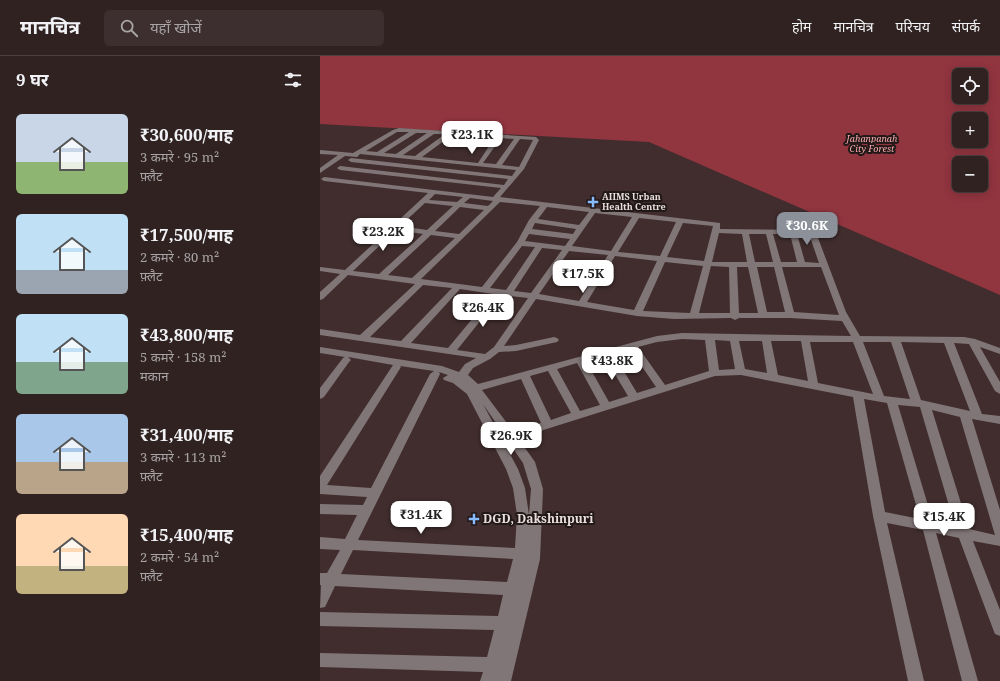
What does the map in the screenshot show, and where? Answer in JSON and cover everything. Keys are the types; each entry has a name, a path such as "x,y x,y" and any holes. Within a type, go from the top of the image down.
{"street":[{"path":"322,181 355,156 394,131 534,138 536,140 521,168 496,200 363,338"},
{"path":"378,154 415,131"},
{"path":"397,156 433,132"},
{"path":"416,158 451,133"},
{"path":"478,165 499,136"},
{"path":"498,167 518,137"},
{"path":"320,152 344,154 513,178"},
{"path":"320,159 328,153"},
{"path":"320,171 344,154"},
{"path":"355,156 378,154 498,167 521,168"},
{"path":"340,168 506,187"},
{"path":"322,181 715,224 718,227 694,316"},
{"path":"320,297 433,192"},
{"path":"381,277 468,196"},
{"path":"423,201 489,208"},
{"path":"484,290 520,243 533,220 545,205"},
{"path":"459,378 469,366 487,357 497,349 593,211"},
{"path":"582,304 636,216"},
{"path":"533,220 581,228"},
{"path":"637,313 680,221"},
{"path":"394,228 460,236"},
{"path":"527,231 575,237"},
{"path":"716,231 813,233 845,318 857,339 885,400 928,526 970,681"},
{"path":"745,232 763,316"},
{"path":"769,232 776,265 790,315"},
{"path":"793,232 802,265"},
{"path":"520,243 709,264 824,265"},
{"path":"451,351 503,293 540,245"},
{"path":"733,264 735,316"},
{"path":"320,269 533,296 637,313 694,316 790,315 845,318"},
{"path":"404,344 458,287"},
{"path":"320,332 487,357"},
{"path":"476,388 666,337 682,336 766,339 972,341 1000,351"},
{"path":"710,338 714,373"},
{"path":"734,338 741,372"},
{"path":"766,339 774,377"},
{"path":"805,339 814,387"},
{"path":"497,349 516,348 554,340"},
{"path":"896,340 921,404 964,534 1000,629"},
{"path":"948,340 978,417"},
{"path":"972,341 1000,392"},
{"path":"632,345 663,390"},
{"path":"320,350 442,369 471,383 487,402 529,462 537,489 534,559 503,681"},
{"path":"607,352 635,398"},
{"path":"320,356 459,378 471,392 512,469 519,488 523,515 520,554 488,681"},
{"path":"580,359 607,407"},
{"path":"320,394 346,360"},
{"path":"374,493 320,488 396,367"},
{"path":"551,367 578,416"},
{"path":"511,436 714,373 741,372 774,377 814,387 885,400 921,404 978,417 1000,420"},
{"path":"320,602 326,580 349,544 435,374"},
{"path":"524,375 548,425"},
{"path":"858,395 880,516 916,681"},
{"path":"965,414 1000,531"},
{"path":"320,509 365,510"},
{"path":"880,516 1000,541"},
{"path":"320,543 520,554"},
{"path":"326,580 512,589"},
{"path":"320,619 503,623"},
{"path":"320,660 492,666"}],"green space":[{"name":"Jahanpanah City Forest","path":"320,56 1000,56 1000,295 649,142 320,124"}],"place":[{"name":"AIIMS Urban Health Centre","path":"593,202"},
{"name":"DGD, Dakshinpuri","path":"474,519"}]}
